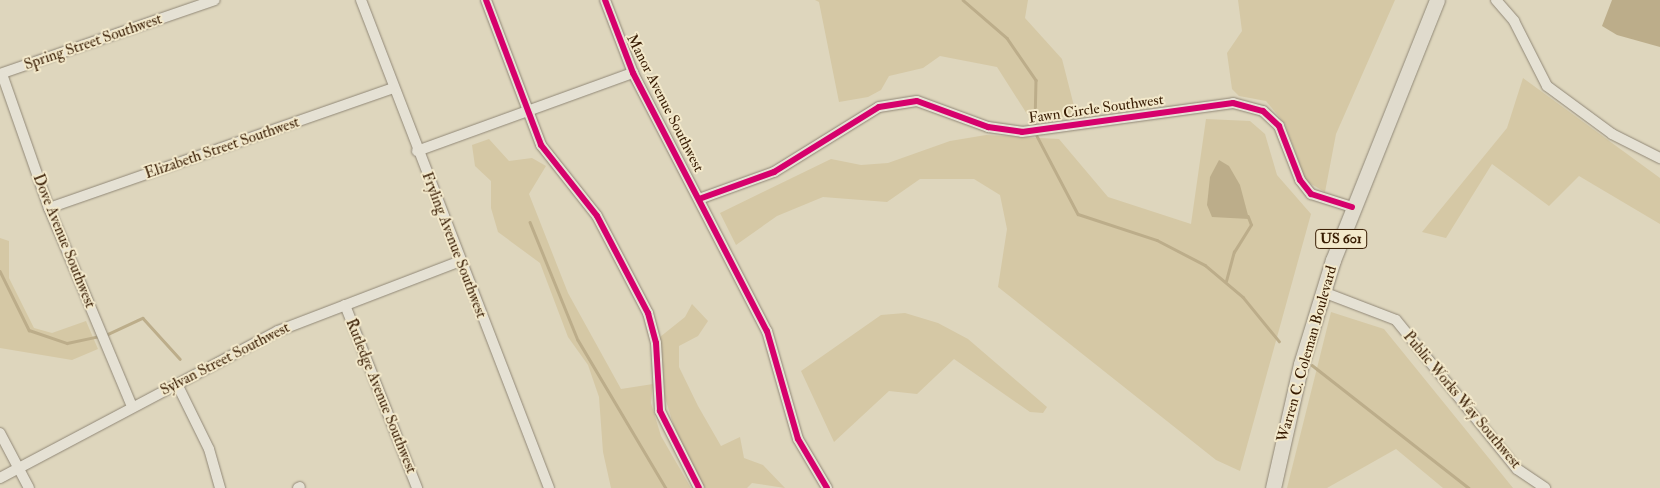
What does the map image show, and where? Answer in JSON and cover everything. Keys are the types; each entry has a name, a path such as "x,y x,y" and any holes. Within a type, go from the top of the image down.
{"highway":[{"name":"Warren C. Coleman Boulevard","path":"1272,488 1323,292 1352,207 1437,0"}],"street":[{"name":"Spring Street Southwest","path":"1,74 201,2 215,0"},
{"name":"Fryling Avenue Southwest","path":"361,0 417,151 549,488"},
{"path":"486,0 527,112 548,156 597,216 648,313 656,342 660,411 699,488"},
{"name":"Manor Avenue Southwest","path":"605,0 633,73 767,331 798,439 827,488"},
{"path":"1496,0 1514,22 1546,86 1612,134 1660,158"},
{"path":"417,151 633,73"},
{"name":"Dove Avenue Southwest","path":"1,74 49,208 132,406"},
{"name":"Elizabeth Street Southwest","path":"49,208 394,88"},
{"name":"Fawn Circle Southwest","path":"699,199 774,172 879,107 917,101 988,127 1022,132 1233,103 1263,110 1279,126 1300,180 1311,194 1352,207"},
{"name":"Sylvan Street Southwest","path":"0,478 132,406 278,331 460,261"},
{"name":"Public Works Way Southwest","path":"1323,292 1396,320 1517,469 1545,488"},
{"name":"Rutledge Avenue Southwest","path":"345,305 417,488"},
{"path":"177,384 209,449 220,488"},
{"path":"0,433 29,488"}],"shaded area":[{"path":"815,0 1028,0 1025,18 1062,59 1074,106 1072,115 1043,120 1027,114 997,67 940,56 923,68 889,76 881,90 868,97 839,102 819,2"},
{"path":"1238,0 1395,0 1336,134 1325,192 1306,181 1285,124 1266,101 1239,96 1232,89 1227,53 1242,31"},
{"path":"1612,0 1660,0 1660,47 1617,35 1602,26"},
{"path":"1523,78 1660,178 1660,224 1579,176 1549,206 1492,164 1446,238 1422,232 1507,128"},
{"path":"1206,119 1250,121 1265,134 1277,175 1311,214 1240,471 1216,460 998,287 1007,229 1000,195 974,179 920,179 887,202 823,197 777,216 736,245 720,213 831,159 861,165 888,163 950,141 986,135 1059,139 1108,197 1191,224"},
{"path":"489,139 509,161 532,158 546,166 529,194 568,293 621,389 653,384 651,403 661,436 691,488 611,488 603,452 599,397 588,365 568,337 540,263 498,232 491,208 491,181 475,166 472,145"},
{"path":"1219,160 1229,166 1240,185 1249,219 1212,217 1207,205 1210,177"},
{"path":"0,238 9,241 9,278 34,328 52,333 86,321 98,349 72,360 0,348"},
{"path":"692,304 708,321 698,336 679,346 679,367 698,406 721,446 740,437 744,458 763,465 785,488 752,483 747,488 705,488 679,443 663,391 660,337 685,317"},
{"path":"1331,312 1384,329 1513,488 1443,488 1396,449 1327,488 1287,488"},
{"path":"905,313 938,323 968,339 1047,407 1043,413 1030,412 954,359 917,394 889,391 834,442 801,371 881,315"}],"waterway":[{"path":"963,0 1007,38 1036,80 1035,124"},
{"path":"1037,136 1078,214 1157,240 1205,265 1243,297 1279,341"},
{"path":"1226,281 1234,252 1251,225 1248,217"},
{"path":"530,222 578,340 666,488"},
{"path":"0,271 29,330 67,343 96,337"},
{"path":"108,334 143,318 180,359"},
{"path":"1312,365 1469,488"}],"cycle path":[{"path":"486,0 541,145 597,216 648,313 656,343 660,411 699,488"},
{"path":"605,0 633,73 767,331 798,439 827,488"},
{"path":"699,199 774,172 879,107 917,101 988,127 1022,132 1233,103 1263,111 1279,126 1300,180 1311,194 1352,207"}]}
